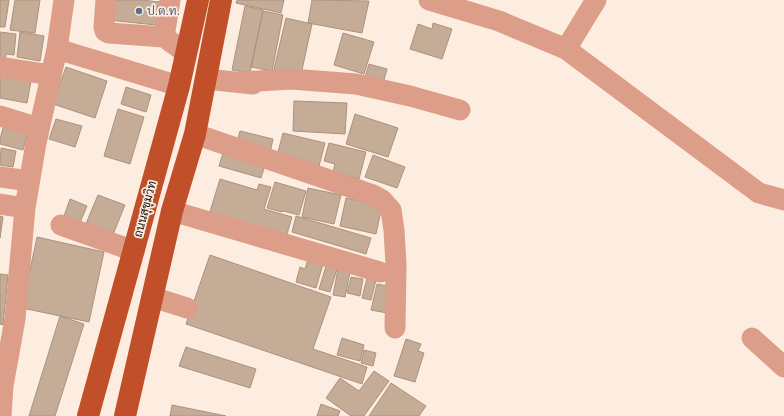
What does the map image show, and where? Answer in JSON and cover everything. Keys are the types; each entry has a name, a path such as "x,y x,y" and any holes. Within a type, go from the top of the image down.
{"main road":[{"name":"ถนนสุขุมวิท","path":"88,416 180,86 198,0"},
{"path":"125,416 172,212 195,134 221,0"},
{"path":"162,148 188,157"}],"street":[{"path":"1,416 1,385 15,319 25,208 29,181 39,128 57,49 64,0"},
{"path":"106,0 105,31 109,33 164,37 186,53"},
{"path":"164,37 170,0"},
{"path":"429,0 498,20 566,49 759,193 784,200"},
{"path":"566,49 596,0"},
{"path":"57,49 180,86"},
{"path":"0,67 51,75"},
{"path":"206,79 240,82 396,104"},
{"path":"240,82 291,79 356,84 410,96 460,110"},
{"path":"0,116 39,128"},
{"path":"195,134 374,195 382,200 391,210 394,230 396,265 395,328"},
{"path":"0,177 29,181"},
{"path":"0,204 25,208"},
{"path":"172,212 380,272"},
{"path":"61,225 134,251"},
{"path":"152,297 187,308"},
{"path":"752,338 784,367"}],"building":[{"path":"0,0 9,0 5,27 0,27"},
{"path":"15,0 40,0 35,33 10,30"},
{"name":"ป.ต.ท.","path":"101,0 142,0 178,4 175,27 99,19"},
{"path":"237,0 284,0 281,13 236,3"},
{"path":"312,0 369,1 362,33 308,23"},
{"path":"245,6 263,10 250,73 232,70"},
{"path":"263,11 283,15 272,71 251,67"},
{"path":"286,18 312,24 300,79 273,73"},
{"path":"433,23 452,29 442,59 410,49 418,24 432,29"},
{"path":"0,32 16,34 14,55 6,54 5,63 0,62"},
{"path":"20,32 44,36 40,61 17,57"},
{"path":"343,33 374,42 364,74 334,65"},
{"path":"369,64 387,69 382,87 364,81"},
{"path":"66,67 107,81 95,118 53,104"},
{"path":"0,75 31,81 27,103 0,98"},
{"path":"126,87 151,95 146,112 121,104"},
{"path":"294,101 347,103 345,134 293,131"},
{"path":"118,109 144,117 130,164 104,156"},
{"path":"355,114 398,128 388,157 346,144"},
{"path":"56,119 82,126 75,147 49,139"},
{"path":"4,124 28,131 23,150 0,144"},
{"path":"240,131 273,139 270,153 236,145"},
{"path":"283,133 325,143 319,166 277,156"},
{"path":"329,143 366,152 359,179 333,172 335,164 324,161"},
{"path":"1,148 16,151 13,167 0,165"},
{"path":"223,153 265,165 261,178 219,166"},
{"path":"373,155 405,167 397,188 365,177"},
{"path":"220,179 257,190 259,184 271,187 264,209 292,217 285,241 208,218"},
{"path":"275,182 306,191 299,215 267,208"},
{"path":"308,188 341,195 334,224 302,217"},
{"path":"98,195 125,205 112,237 85,226"},
{"path":"346,198 382,206 376,234 340,226"},
{"path":"70,199 87,206 79,225 63,219"},
{"path":"0,216 3,217 0,238"},
{"path":"296,216 371,238 366,254 292,232"},
{"path":"37,237 104,252 89,322 22,308"},
{"path":"210,255 331,297 313,349 367,367 362,384 186,324"},
{"path":"308,259 323,264 316,288 296,282 300,267 305,269"},
{"path":"326,266 337,269 330,292 319,289"},
{"path":"338,269 350,272 345,297 333,295"},
{"path":"0,274 8,275 3,325 0,324"},
{"path":"368,274 377,276 371,300 362,298"},
{"path":"351,277 363,279 360,296 347,293"},
{"path":"377,284 392,287 387,313 371,310"},
{"path":"60,316 84,324 55,416 29,416"},
{"path":"342,338 364,345 360,361 337,355"},
{"path":"406,339 421,344 418,351 424,353 415,382 394,376"},
{"path":"186,347 256,369 250,388 179,366"},
{"path":"364,350 376,353 373,366 361,363"},
{"path":"374,371 389,381 364,416 351,416 326,398 340,378 359,391"},
{"path":"391,383 426,406 419,416 369,416"},
{"path":"321,404 340,411 338,416 317,416"},
{"path":"172,405 226,416 170,416"}],"place":[{"name":"ป.ต.ท.","path":"139,11"}]}
